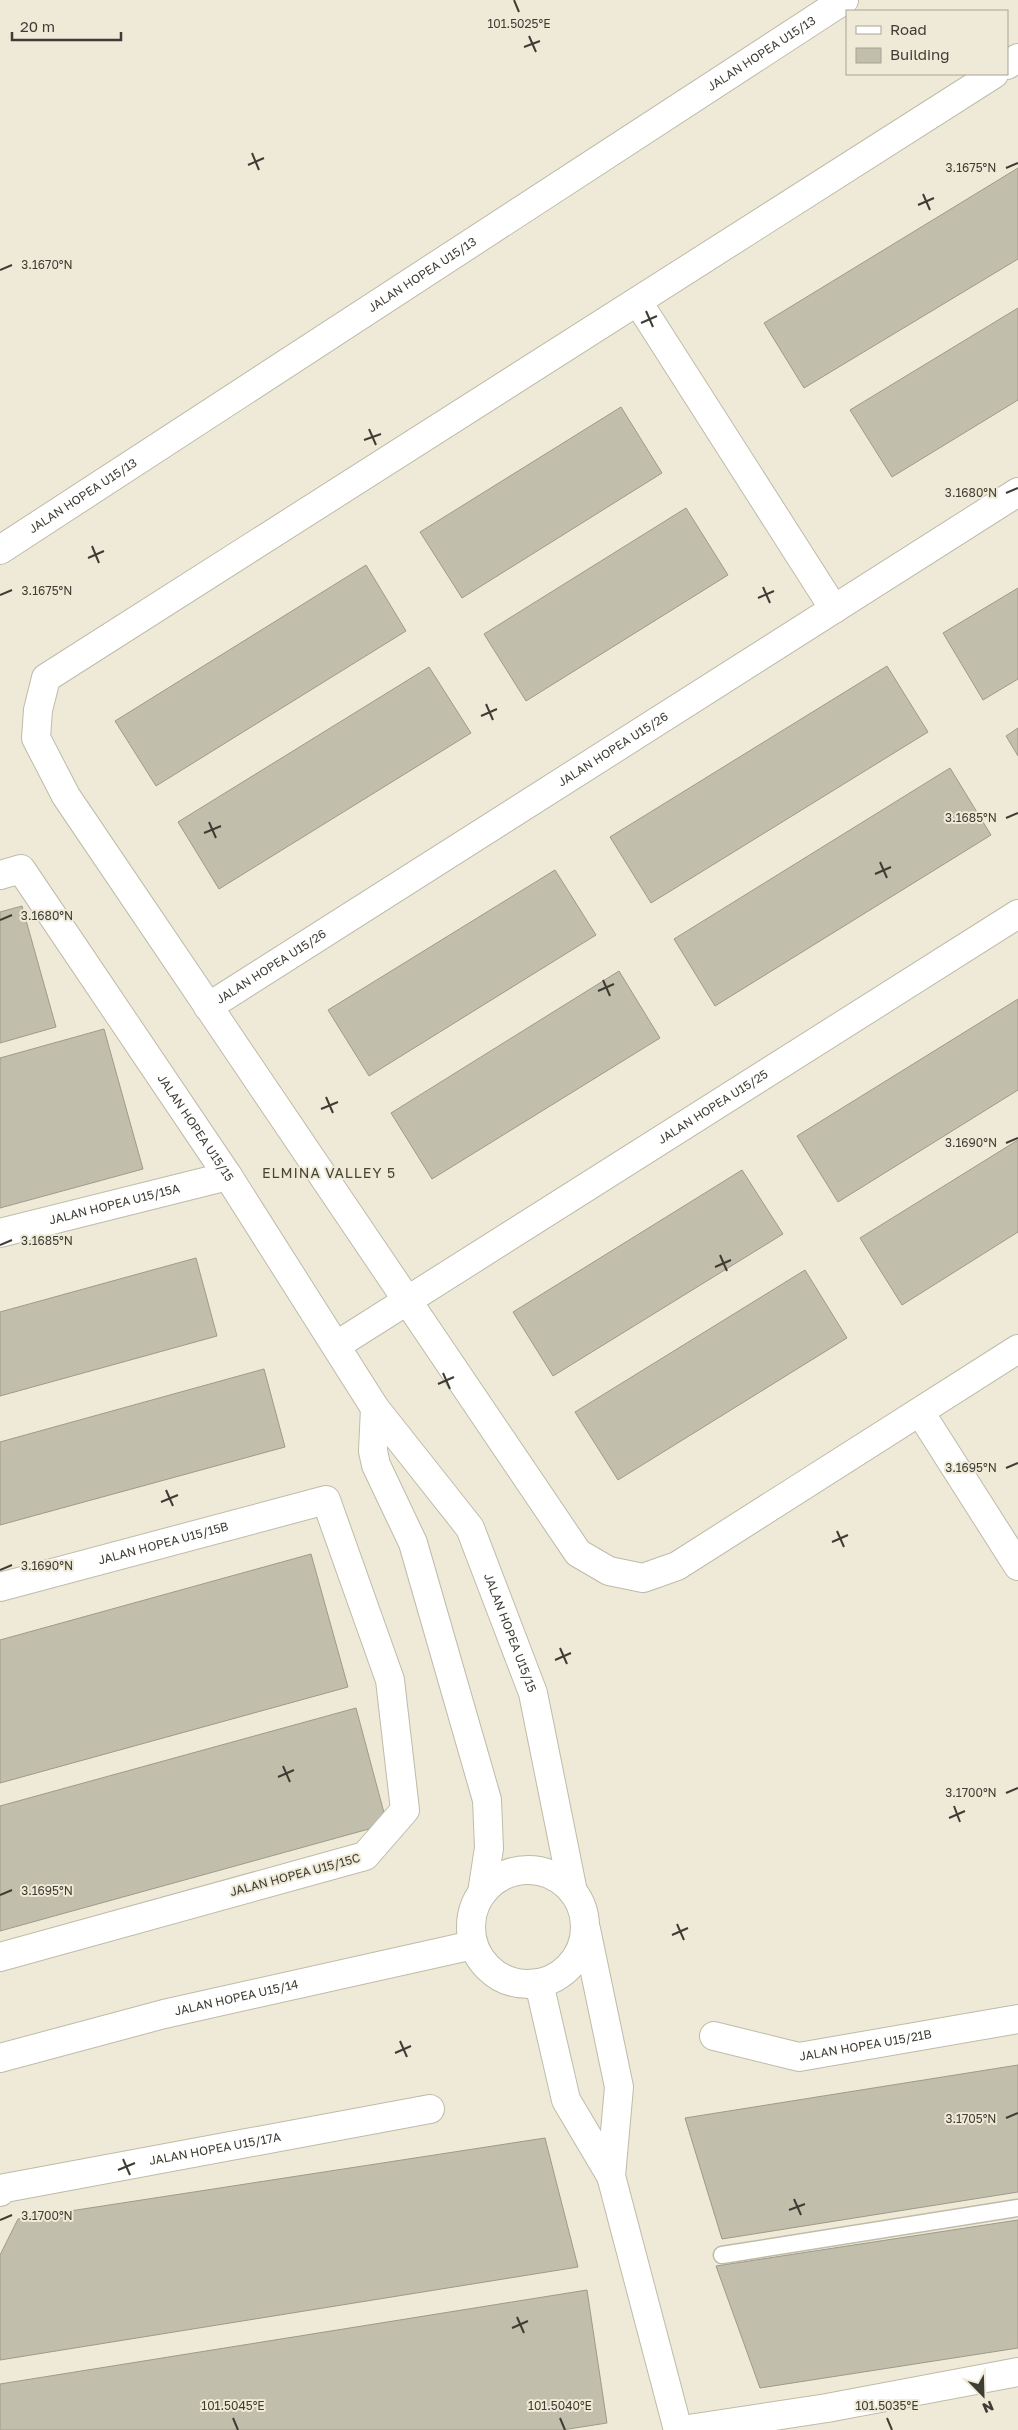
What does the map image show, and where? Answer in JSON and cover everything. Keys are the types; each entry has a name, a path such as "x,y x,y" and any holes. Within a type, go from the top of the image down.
{"street":[{"name":"JALAN HOPEA U15/13","path":"0,550 844,0"},
{"path":"992,75 46,678 38,710 36,738 66,796 578,1553 609,1571 643,1578 676,1566 1018,1350"},
{"path":"638,302 834,609"},
{"name":"JALAN HOPEA U15/26","path":"208,1006 1018,492"},
{"name":"JALAN HOPEA U15/15","path":"0,875 21,869 228,1176 337,1345 375,1408 470,1528 533,1693 573,1892"},
{"name":"JALAN HOPEA U15/25","path":"337,1345 1018,914"},
{"name":"JALAN HOPEA U15/15A","path":"0,1233 228,1176"},
{"path":"375,1408 373,1452 376,1465 413,1543 487,1800 489,1848 482,1893 474,1910 471,1928 473,1945 481,1959 492,1971 506,1980 522,1984 538,1983 554,1977 568,1968 578,1954 584,1939 585,1923"},
{"path":"920,1412 1018,1566"},
{"name":"JALAN HOPEA U15/15B","path":"0,1587 326,1500"},
{"name":"JALAN HOPEA U15/15C","path":"0,1957 365,1856 405,1810 390,1680 326,1500"},
{"path":"482,1893 495,1881 512,1872 531,1870 547,1873 561,1881 573,1892 581,1907 618,2086 611,2176"},
{"name":"JALAN HOPEA U15/14","path":"0,2058 164,2014 473,1945"},
{"path":"538,1983 566,2100 611,2176 678,2430"},
{"name":"JALAN HOPEA U15/21B","path":"714,2036 799,2057 1018,2019"},
{"name":"JALAN HOPEA U15/17A","path":"0,2192 15,2186 430,2109"},
{"path":"682,2430 827,2408 1018,2372"}],"lane":[{"path":"722,2255 1018,2208"}],"building":[{"path":"1018,168 1018,259 804,388 764,323"},
{"path":"1018,308 1018,400 892,477 850,410"},
{"path":"621,407 662,473 462,598 420,532"},
{"path":"686,508 728,575 526,701 484,634"},
{"path":"366,565 406,631 156,786 115,721"},
{"path":"1018,588 1018,679 983,700 943,633"},
{"path":"887,666 928,732 651,903 610,837"},
{"path":"429,667 471,733 219,889 178,822"},
{"path":"1018,728 1018,756 1006,736"},
{"path":"950,768 991,835 715,1006 674,939"},
{"path":"555,870 596,935 369,1076 328,1010"},
{"path":"22,906 56,1027 0,1043 0,912"},
{"path":"619,971 660,1038 432,1179 391,1113"},
{"path":"1018,999 1018,1090 838,1202 797,1136"},
{"path":"104,1029 143,1169 0,1208 0,1058"},
{"path":"1018,1140 1018,1232 902,1305 860,1238"},
{"path":"742,1170 783,1234 553,1376 513,1312"},
{"path":"196,1258 217,1336 0,1396 0,1312"},
{"path":"805,1270 847,1338 618,1480 575,1412"},
{"path":"264,1369 285,1447 0,1525 0,1442"},
{"path":"311,1554 348,1687 0,1783 0,1640"},
{"path":"356,1708 387,1824 0,1931 0,1806"},
{"path":"1018,2065 1018,2192 722,2239 685,2118"},
{"path":"545,2138 578,2267 0,2360 0,2255 18,2219"},
{"path":"1018,2220 1018,2348 760,2388 716,2266"},
{"path":"587,2290 607,2423 562,2430 0,2430 0,2384"}],"district":[{"name":"ELMINA VALLEY 5","path":"329,1173"}]}
